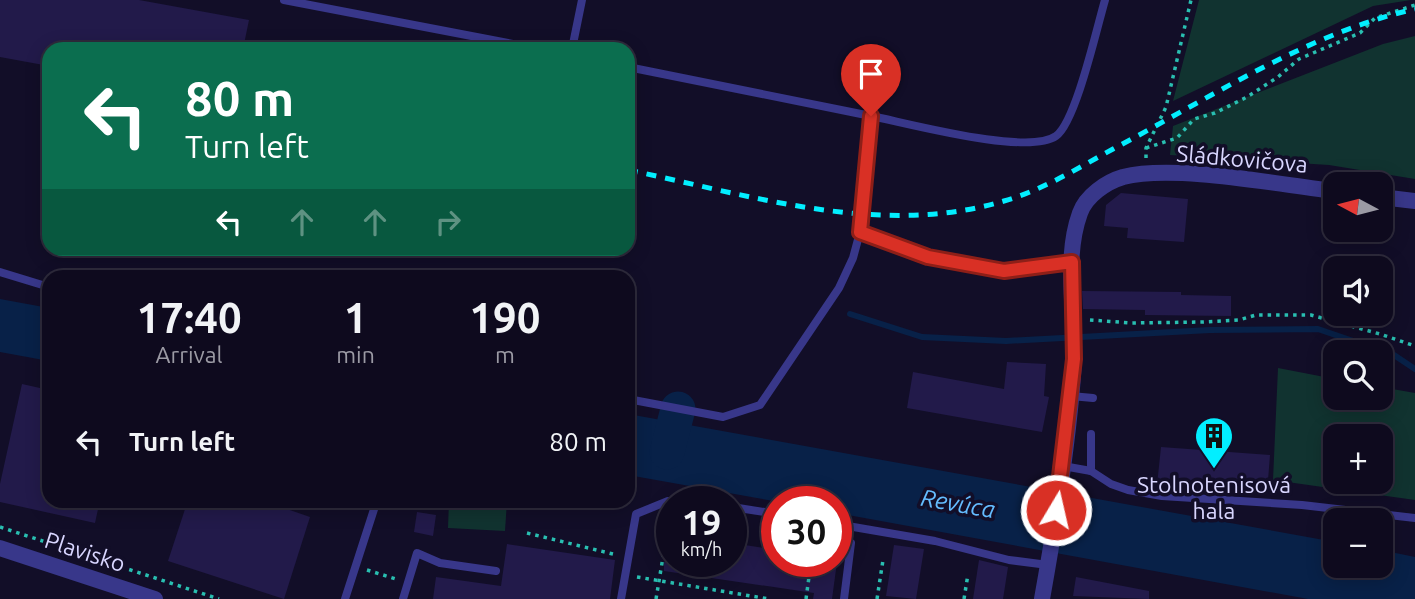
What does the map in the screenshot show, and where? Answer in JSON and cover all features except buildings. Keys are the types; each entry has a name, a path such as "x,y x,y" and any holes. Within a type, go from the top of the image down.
{"street":[{"name":"Sládkovičova","path":"1042,599 1071,396 1074,359 1072,262 1081,210 1090,197 1122,177 1145,174 1193,175 1323,190"},
{"path":"1393,198 1415,201"},
{"name":"Plavisko","path":"0,548 106,591 155,599"}],"lane":[{"path":"284,0 503,42"},
{"path":"573,42 582,0"},
{"path":"635,68 1006,142 1034,144 1056,136 1070,118 1105,0"},
{"path":"635,400 723,417 760,405 839,288 853,258 860,232 871,116"},
{"path":"860,232 928,257 1004,271 1072,262"},
{"path":"0,272 29,284 42,286"},
{"path":"1071,396 1093,398"},
{"path":"1091,434 1091,471"},
{"path":"1063,466 1091,471 1111,484 1162,496 1302,505 1415,518"},
{"path":"621,599 636,514 656,506"},
{"path":"345,599 374,508"},
{"path":"852,526 935,541 1009,560 1049,562"},
{"path":"403,599 417,553 440,563 496,570"},
{"path":"844,599 847,577"}],"path":[{"path":"1145,174 1146,148 1166,107 1191,0"},
{"path":"1146,148 1177,138 1194,119 1215,113 1247,97 1278,77 1298,59 1360,33 1375,18 1415,5"},
{"path":"1073,322 1239,320 1256,315 1311,315 1415,346"},
{"path":"0,527 219,599"},
{"path":"527,533 628,557"},
{"path":"877,599 883,560"},
{"path":"355,566 408,583"},
{"path":"625,574 769,599"},
{"path":"964,599 968,574"},
{"path":"656,599 660,577"},
{"path":"806,599 809,577"}],"green space":[{"path":"1199,0 1411,0 1373,6 1173,101"},
{"path":"1415,36 1415,179 1393,175 1393,172 1372,172 1329,165 1170,155 1173,126 1383,44"},
{"path":"1278,368 1323,377 1323,410 1393,410 1393,389 1415,393 1415,500 1372,494 1393,494 1393,424 1323,424 1323,487 1273,480"},
{"path":"449,508 507,508 505,531 448,528"}],"water":[{"path":"0,299 42,307 42,360 0,352"},
{"path":"635,415 1323,540 1323,578 1393,578 1393,552 1415,557 1415,599 1308,599 852,516 852,486 761,486 761,499 747,496 747,486 690,486 635,476"}],"waterway":[{"name":"Revúca","path":"850,314 922,337 1006,341 1210,330 1318,329 1394,355 1415,369"},
{"name":"Revúca","path":"667,452 678,409"}],"railway":[{"path":"635,172 815,209 910,215 957,211 1004,201 1033,191 1298,50 1375,20 1415,9"}],"place":[{"name":"Stolnotenisová hala","path":"1214,470"}],"route":[{"path":"871,116 860,232 928,257 1004,271 1072,262 1074,359 1056,510"}]}
